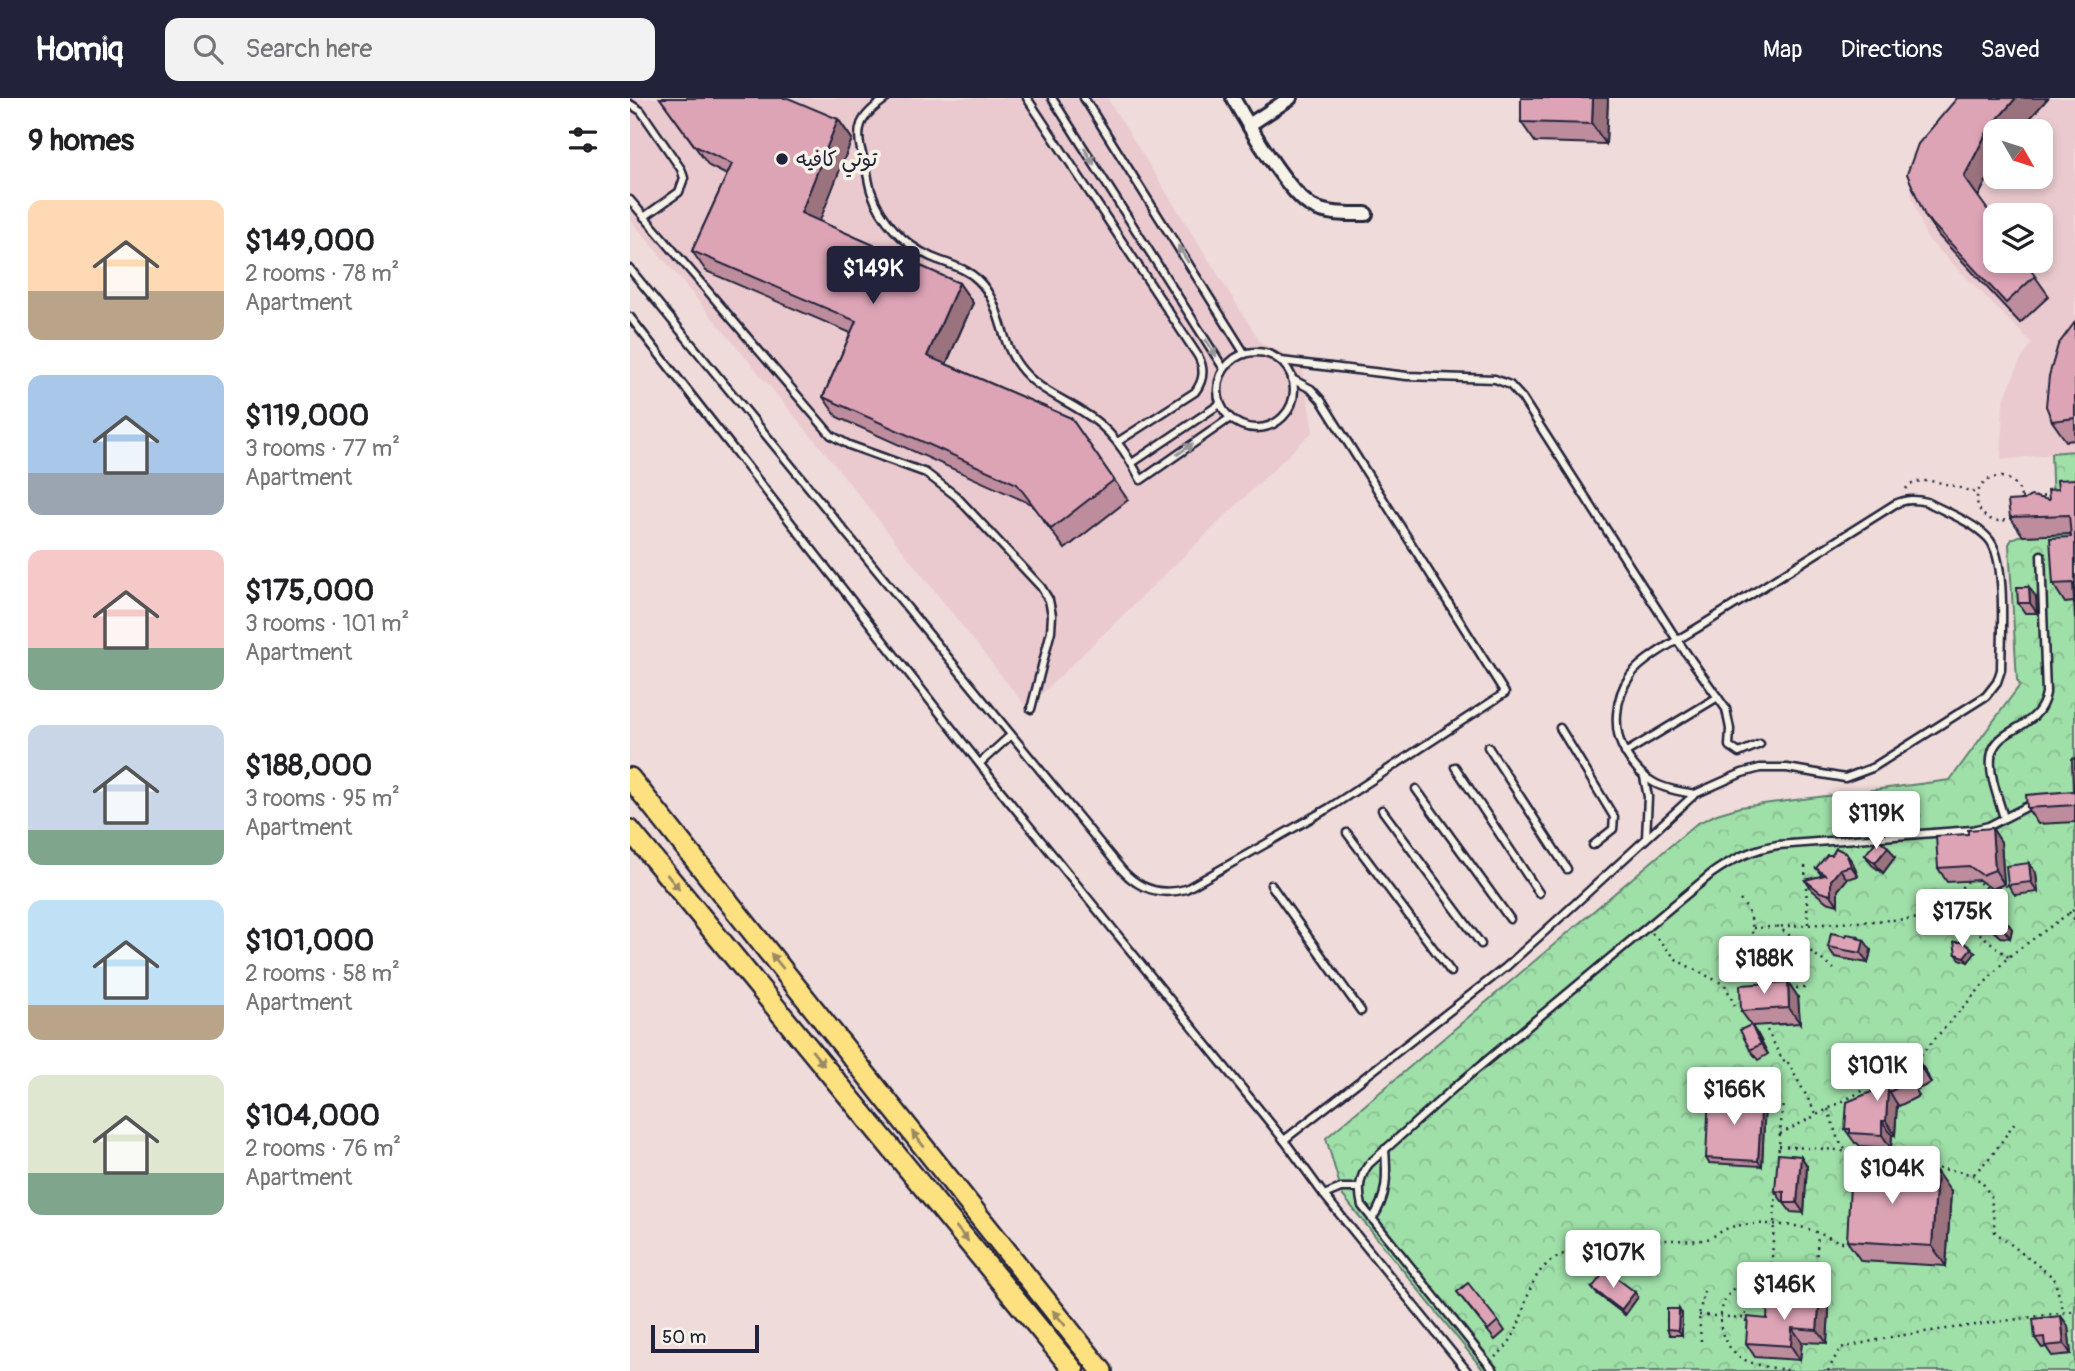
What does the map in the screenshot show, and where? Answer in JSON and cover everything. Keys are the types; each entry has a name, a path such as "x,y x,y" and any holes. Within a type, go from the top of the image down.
{"main road":[{"path":"630,778 1102,1371"},
{"path":"630,830 1074,1371"}],"street":[{"path":"1233,98 1292,190 1305,202 1330,213 1366,214"},
{"path":"1249,125 1290,98"}],"lane":[{"path":"887,98 868,110 859,138 872,194 886,220 906,242 976,277 991,297 1005,342 1026,374 1047,392 1093,418 1119,441 1141,480 1230,418"},
{"path":"1027,98 1203,367 1202,380 1195,392 1119,441"},
{"path":"1052,98 1224,369"},
{"path":"1084,98 1245,354"},
{"path":"630,104 641,111 681,169 684,178 679,192 644,217"},
{"path":"630,200 824,428 840,441 926,473 937,480 956,496 1041,587 1051,608 1052,623 1031,709"},
{"path":"630,269 1129,877 1156,891 1176,892 1186,889 1329,808 1505,693 1321,400 1311,389 1293,379 1280,361 1270,355 1258,352 1245,354 1237,357 1224,369 1219,380 1220,404 1239,425 1249,428 1271,425 1288,411 1294,390 1293,379"},
{"path":"630,317 980,764 1467,1371"},
{"path":"1280,361 1408,376 1487,378 1510,385 1525,403 1677,640 1726,709 1729,719 1729,746 1732,750 1742,752 1760,744"},
{"path":"1132,463 1220,404"},
{"path":"1284,1140 1506,967 1695,794 1760,768 1787,768 1834,778 1856,776 1896,754 1992,690 2001,670 2001,568 1997,551 1988,538 1927,502 1905,499 1677,640 1636,670 1626,684 1616,716 1618,740 1644,777 1664,789 1695,794"},
{"path":"2004,818 1992,769 1992,751 2003,736 2033,719 2042,706 2046,693 2041,555"},
{"path":"1625,753 1718,697"},
{"path":"1560,728 1614,817 1613,828 1593,845"},
{"path":"980,764 1012,735"},
{"path":"1488,747 1567,869"},
{"path":"1455,767 1539,893"},
{"path":"1644,777 1648,808 1646,839"},
{"path":"1416,789 1510,919"},
{"path":"1494,1371 1362,1206 1359,1188 1364,1171 1385,1149 1455,1087 1723,865 1763,847 1972,831 1989,826 2038,802"},
{"path":"1382,810 1481,944"},
{"path":"1347,833 1451,972"},
{"path":"1271,885 1361,1011"},
{"path":"1372,1219 1383,1202 1385,1192 1385,1149"},
{"path":"1324,1195 1341,1188 1359,1188"}],"path":[{"path":"1998,477 2011,480 2021,498 2020,504 2013,516 2000,521 1993,520 1982,512 1977,500 1978,493 1986,482 1998,477"},
{"path":"1905,499 1906,488 1922,479 1978,493"},
{"path":"2021,498 2053,495"},
{"path":"1805,866 1808,924"},
{"path":"1973,870 1982,886 1993,890 2000,890 2010,883"},
{"path":"1943,916 1960,888 1975,876"},
{"path":"1740,900 1750,912 1753,928 1750,944 1741,957"},
{"path":"1910,1066 2008,957 2075,909"},
{"path":"2069,912 2075,920"},
{"path":"1753,928 1943,916 1972,927 2008,957"},
{"path":"1777,926 1834,969"},
{"path":"1648,928 1678,961 1725,985 1736,1007"},
{"path":"1781,989 1806,988"},
{"path":"1766,1030 1783,1060 1786,1059 1817,1115"},
{"path":"1780,1134 1898,1072"},
{"path":"1778,1159 1783,1101"},
{"path":"1828,1109 1838,1140 1848,1152"},
{"path":"1973,1175 1993,1154 2017,1119"},
{"path":"1779,1146 1848,1152 1891,1163 1973,1175 1984,1185 1991,1197 1995,1232 2054,1278 2064,1313"},
{"path":"1770,1292 1776,1185"},
{"path":"1486,1361 1496,1356 1512,1340 1540,1271 1565,1253 1614,1243 1699,1241 1733,1227 1773,1224 1804,1227 1835,1241 1858,1246"},
{"path":"1814,1300 1818,1234"},
{"path":"1771,1272 1752,1274 1736,1284 1725,1300 1721,1316 1725,1337 1736,1353 1753,1363 1791,1371"},
{"path":"1701,1341 1699,1315 1704,1291"},
{"path":"1750,1333 1745,1318 1752,1300 1770,1292 1782,1295"},
{"path":"1828,1371 1840,1348 1896,1336 2075,1311"},
{"path":"1699,1315 1745,1318"}],"shaded area":[{"path":"630,98 1107,98 1261,343 1301,361 1313,431 1027,708 832,461 630,219"},
{"path":"1979,98 2075,98 2075,451 2001,460 2003,403 2018,365 2032,343 1926,237 1911,194 1923,156"}],"green space":[{"path":"2075,451 2075,1371 1484,1371 1343,1196 1326,1138 1696,824 1740,807 1950,780 2020,685 2017,680 2009,544 2018,536 2062,534 2053,504 2051,453"}],"building":[{"path":"660,98 788,98 838,119 801,213 959,283 927,356 1071,418 1114,480 1051,529 1017,484 823,397 856,321 692,251 732,164 695,146"},
{"path":"1521,98 1593,98 1592,124 1521,122"},
{"path":"1957,98 2016,98 1998,119 1983,119 1983,140 1964,177 1983,203 1983,273 2033,273 2035,276 2006,303 1925,216 1907,174 1918,144"},
{"path":"2075,322 2075,418 2052,421 2046,406 2049,376 2058,345"},
{"path":"2075,479 2075,619 2073,583 2053,584 2050,538 2071,537 2069,515 2010,517 2008,501 2024,500 2031,496 2049,500 2048,490 2058,489 2057,480"},
{"path":"2017,587 2029,587 2030,603 2018,603"},
{"path":"2075,758 2075,805 2027,808 2026,795 2073,791 2072,759"},
{"path":"1992,828 1995,870 1982,875 1969,866 1938,868 1936,836 1968,834 1968,830"},
{"path":"1878,839 1888,847 1875,863 1865,855"},
{"path":"1836,848 1846,853 1851,866 1840,869 1831,880 1831,895 1820,892 1805,880 1825,875 1816,868 1827,855 1832,855"},
{"path":"2029,863 2031,882 2008,885 2006,866"},
{"path":"1979,896 1991,896 1992,910 2005,919 2003,928 1993,927 1981,916"},
{"path":"1831,933 1858,936 1857,938 1864,940 1861,953 1828,947"},
{"path":"1954,942 1963,942 1971,948 1964,957 1956,954"},
{"path":"1788,982 1789,1008 1741,1011 1740,985"},
{"path":"1751,1025 1761,1044 1750,1050 1740,1030"},
{"path":"1916,1058 1922,1069 1906,1077 1909,1082 1889,1092 1888,1089 1886,1121 1882,1121 1882,1135 1850,1133 1850,1129 1845,1129 1847,1102 1886,1086 1883,1080 1893,1076 1890,1071"},
{"path":"1709,1093 1762,1096 1758,1161 1706,1158"},
{"path":"1778,1154 1801,1156 1797,1203 1784,1203 1784,1192 1775,1191"},
{"path":"1851,1167 1937,1172 1932,1246 1847,1241"},
{"path":"1606,1270 1635,1292 1621,1310 1592,1288"},
{"path":"1468,1283 1498,1321 1488,1330 1457,1292"},
{"path":"1805,1295 1820,1296 1817,1330 1792,1328 1791,1346 1746,1343 1748,1317 1767,1319 1768,1302 1804,1304"},
{"path":"1667,1309 1679,1309 1678,1330 1667,1329"},
{"path":"2061,1316 2064,1344 2045,1346 2044,1337 2035,1338 2033,1319"}],"place":[{"name":"توتي كافيه","path":"782,159"}]}
